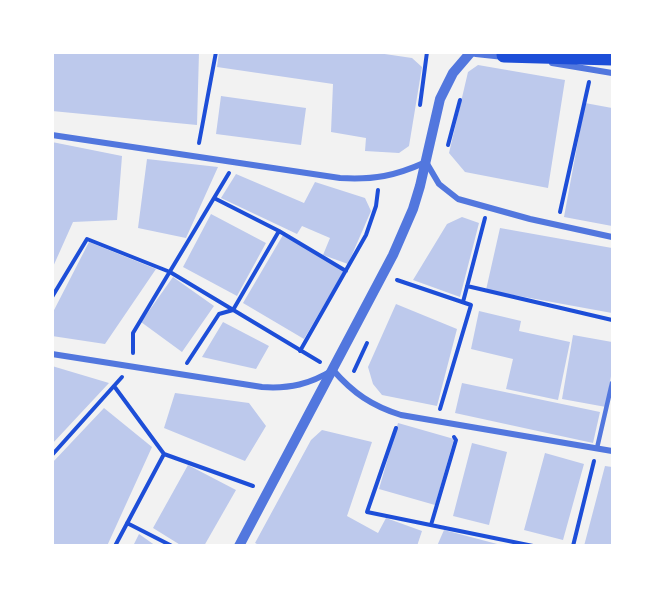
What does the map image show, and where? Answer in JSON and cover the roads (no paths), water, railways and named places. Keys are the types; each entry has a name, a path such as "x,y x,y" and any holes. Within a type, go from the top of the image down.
{"main road":[{"path":"504,55 612,58"}],"street":[{"path":"239,546 404,232 413,209 445,85 471,52"},
{"path":"476,52 612,73"},
{"path":"52,135 340,178 378,178 406,171 426,162"},
{"path":"426,162 439,184 458,199 488,209 612,237"},
{"path":"52,354 262,387 300,386 317,380 333,370"},
{"path":"333,370 363,399 381,409 400,415 612,451"}],"lane":[{"path":"597,448 612,383"}]}
